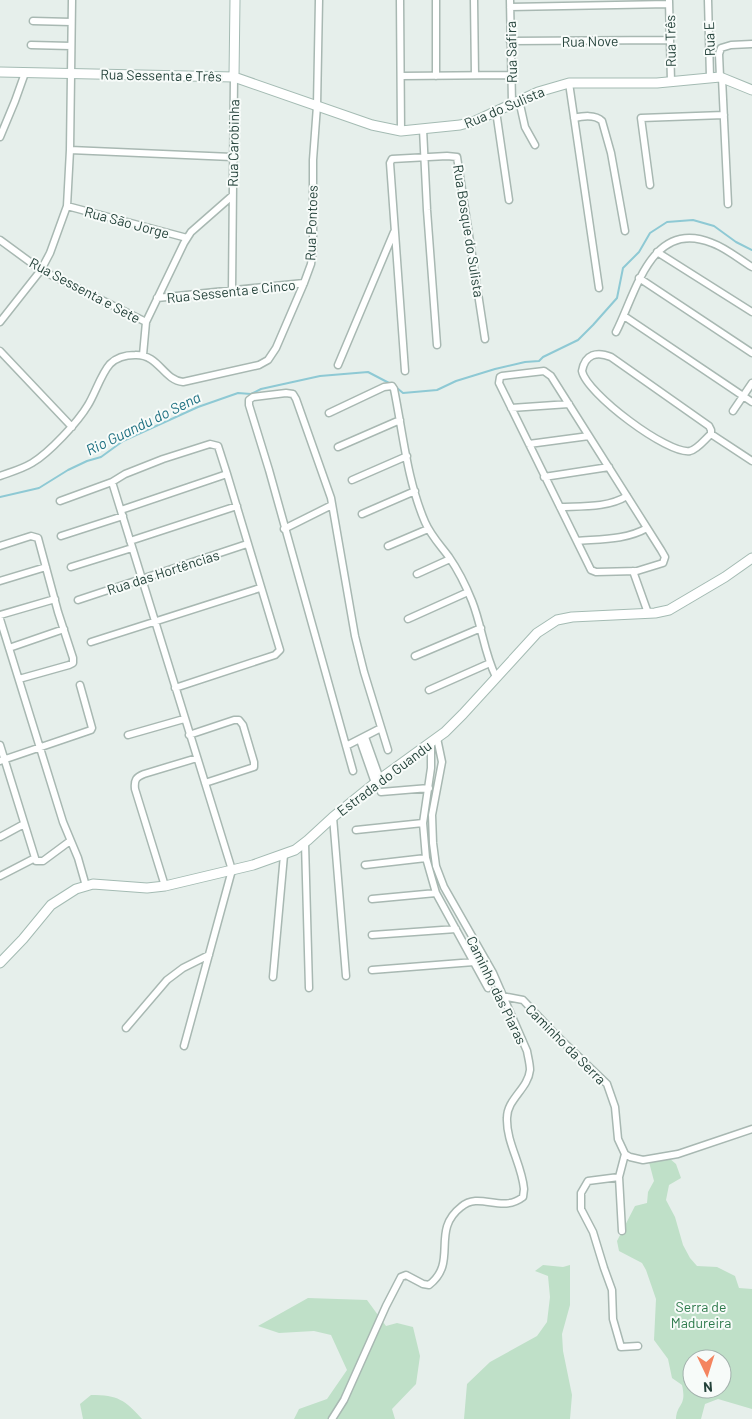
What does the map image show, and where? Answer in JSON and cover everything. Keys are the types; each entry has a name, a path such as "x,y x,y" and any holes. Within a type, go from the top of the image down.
{"street":[{"path":"0,322 41,270 50,253 67,206 70,150 72,0"},
{"name":"Rua Carobinha","path":"232,290 235,0"},
{"name":"Rua Pontoes","path":"143,356 149,358 171,377 180,382 259,365 268,360 276,348 304,283 311,264 313,249 313,160 317,106 319,0"},
{"path":"400,0 401,131"},
{"path":"436,0 436,76"},
{"path":"474,0 474,75"},
{"name":"Rua E","path":"708,0 710,77"},
{"path":"510,3 669,2"},
{"name":"Rua Três","path":"669,2 671,82"},
{"name":"Rua Safira","path":"510,3 511,75 515,101 525,127 535,145"},
{"path":"33,21 71,22"},
{"name":"Rua Nove","path":"510,42 670,40"},
{"path":"728,204 724,115 718,54 721,48 731,45 752,44"},
{"path":"31,45 70,46"},
{"name":"Rua Sessenta e Três","path":"0,72 234,77 317,106"},
{"path":"0,137 25,73"},
{"path":"401,76 511,75"},
{"name":"Rua do Sulista","path":"317,106 372,125 401,131 460,126 475,121 515,101 554,86 569,83 671,82 721,77 752,90"},
{"path":"569,83 599,288"},
{"path":"496,111 509,200"},
{"path":"650,185 641,118 724,115"},
{"path":"574,118 591,116 600,118 602,121 611,154 625,232"},
{"path":"423,129 437,345"},
{"path":"70,150 232,157"},
{"name":"Rua Bosque do Sulista","path":"424,157 454,156 459,160 460,184 485,339"},
{"path":"405,371 390,161 395,158 424,157"},
{"path":"0,476 34,462 72,428 88,406 110,364 125,356 143,356 146,322 187,238 203,220 232,196"},
{"name":"Rua São Jorge","path":"67,206 187,238"},
{"path":"338,365 395,230"},
{"path":"616,332 639,278 657,252 668,244 680,239 692,238 714,243 752,266"},
{"name":"Rua Sessenta e Sete","path":"0,240 41,270 146,322"},
{"path":"657,252 752,312"},
{"path":"639,278 752,354"},
{"name":"Rua Sessenta e Cinco","path":"157,298 304,283"},
{"path":"624,316 752,402"},
{"path":"0,351 72,428"},
{"path":"592,354 611,357 709,426 711,434 696,448 686,451 674,447 639,427 616,411 586,381 582,371 587,358 592,354"},
{"path":"544,371 551,376 661,550 665,557 663,563 633,571 594,572 591,570 511,408 501,388 500,377 544,371"},
{"path":"733,411 752,383"},
{"path":"329,413 389,386 394,389 415,491 428,529 450,559 468,592 496,677"},
{"path":"353,770 249,405 250,398 286,393 294,396 325,479 332,505 355,636 388,750"},
{"path":"511,408 569,404"},
{"path":"338,447 400,420"},
{"path":"711,434 752,460"},
{"path":"529,444 589,436"},
{"path":"60,501 112,482 125,474 210,444 218,446 228,474 260,588 280,647 279,653 175,688"},
{"path":"352,480 407,456"},
{"path":"544,477 609,467"},
{"path":"61,536 228,474"},
{"path":"112,482 232,870 184,1046"},
{"path":"362,514 415,491"},
{"path":"560,507 607,504 627,496"},
{"path":"284,529 332,505"},
{"path":"71,567 237,506"},
{"path":"577,541 625,537 647,528"},
{"path":"388,546 428,529"},
{"path":"0,546 31,536 36,536 39,540 54,599 73,658 73,662 19,679"},
{"name":"Rua das Hortências","path":"78,600 247,544"},
{"name":"Estrada do Guandu","path":"0,963 24,939 51,905 66,894 86,886 108,884 147,888 165,886 284,855 305,843 377,781 434,740 464,714 537,632 557,620 572,617 648,613 674,608 752,558"},
{"path":"416,574 450,559"},
{"path":"0,581 46,567"},
{"path":"633,571 648,613"},
{"path":"91,642 260,588"},
{"path":"408,618 468,592"},
{"path":"0,615 54,599"},
{"path":"0,619 86,886"},
{"path":"415,656 481,628"},
{"path":"9,648 64,629"},
{"path":"429,690 490,663"},
{"path":"2,760 90,732 92,730 80,685"},
{"path":"128,735 184,718"},
{"path":"190,735 234,720 239,720 243,724 255,766 205,783"},
{"path":"346,746 381,728"},
{"path":"363,738 377,781"},
{"path":"434,740 423,823 426,858 436,893 488,988"},
{"name":"Caminho das Piaras","path":"332,1419 344,1400 401,1276 406,1275 427,1286 433,1282 443,1268 445,1262 444,1234 448,1222 460,1207 476,1200 491,1204 510,1204 523,1197 524,1182 507,1120 510,1103 528,1078 529,1063 527,1051 493,973 444,887 436,866 432,815 442,762 434,740"},
{"path":"0,746 2,760 34,858 38,862 43,861 70,841"},
{"path":"165,886 134,781 137,777 144,774 197,758"},
{"path":"381,792 428,788"},
{"path":"333,817 346,976"},
{"path":"356,830 423,823"},
{"path":"0,837 24,824"},
{"path":"305,843 309,988"},
{"path":"273,977 284,855"},
{"path":"0,876 34,858"},
{"path":"365,865 426,858"},
{"path":"372,899 436,893"},
{"path":"372,935 456,929"},
{"path":"126,1028 167,980 183,968 209,955"},
{"path":"372,970 474,962"},
{"name":"Caminho da Serra","path":"502,996 523,1000 607,1084 615,1107 618,1139 625,1154"},
{"path":"622,1231 619,1177 625,1154 643,1160 663,1157 678,1154 752,1129"},
{"path":"619,1177 594,1179 586,1182 581,1193 580,1209 593,1232 612,1290 613,1319 621,1348 638,1346"}],"green space":[{"name":"Serra de Madureira","path":"669,1158 676,1164 681,1178 669,1185 666,1200 675,1217 683,1245 690,1258 697,1266 717,1267 735,1276 739,1288 752,1289 752,1409 718,1399 732,1399 732,1349 682,1349 682,1385 672,1378 668,1359 654,1340 656,1299 646,1270 642,1263 619,1251 617,1241 635,1206 647,1203 648,1192 654,1181 649,1162"},
{"path":"543,1265 563,1267 570,1265 570,1305 562,1334 563,1351 572,1395 570,1419 464,1419 467,1384 490,1362 537,1336 547,1322 550,1297 548,1276 535,1271"},
{"path":"308,1298 367,1300 386,1326 397,1323 413,1327 420,1356 416,1384 392,1409 395,1419 294,1419 299,1409 327,1399 347,1370 331,1335 314,1331 279,1333 258,1326"},
{"path":"91,1395 108,1396 120,1400 131,1407 142,1419 83,1419 80,1404"},
{"name":"Serra de Madureira","path":"683,1399 718,1399 705,1404 701,1419 676,1419"}],"waterway":[{"name":"Rio Guandu do Sena","path":"397,388 403,393 437,390 456,381 495,369 525,362 539,361 543,357 578,340 617,298 623,268 639,252 650,233 667,222 693,220 714,226 736,242 752,250"},
{"name":"Rio Guandu do Sena","path":"0,497 39,488 68,470 101,457 123,441 198,407 238,393 251,394 261,389 320,376 368,372 391,384"}]}
